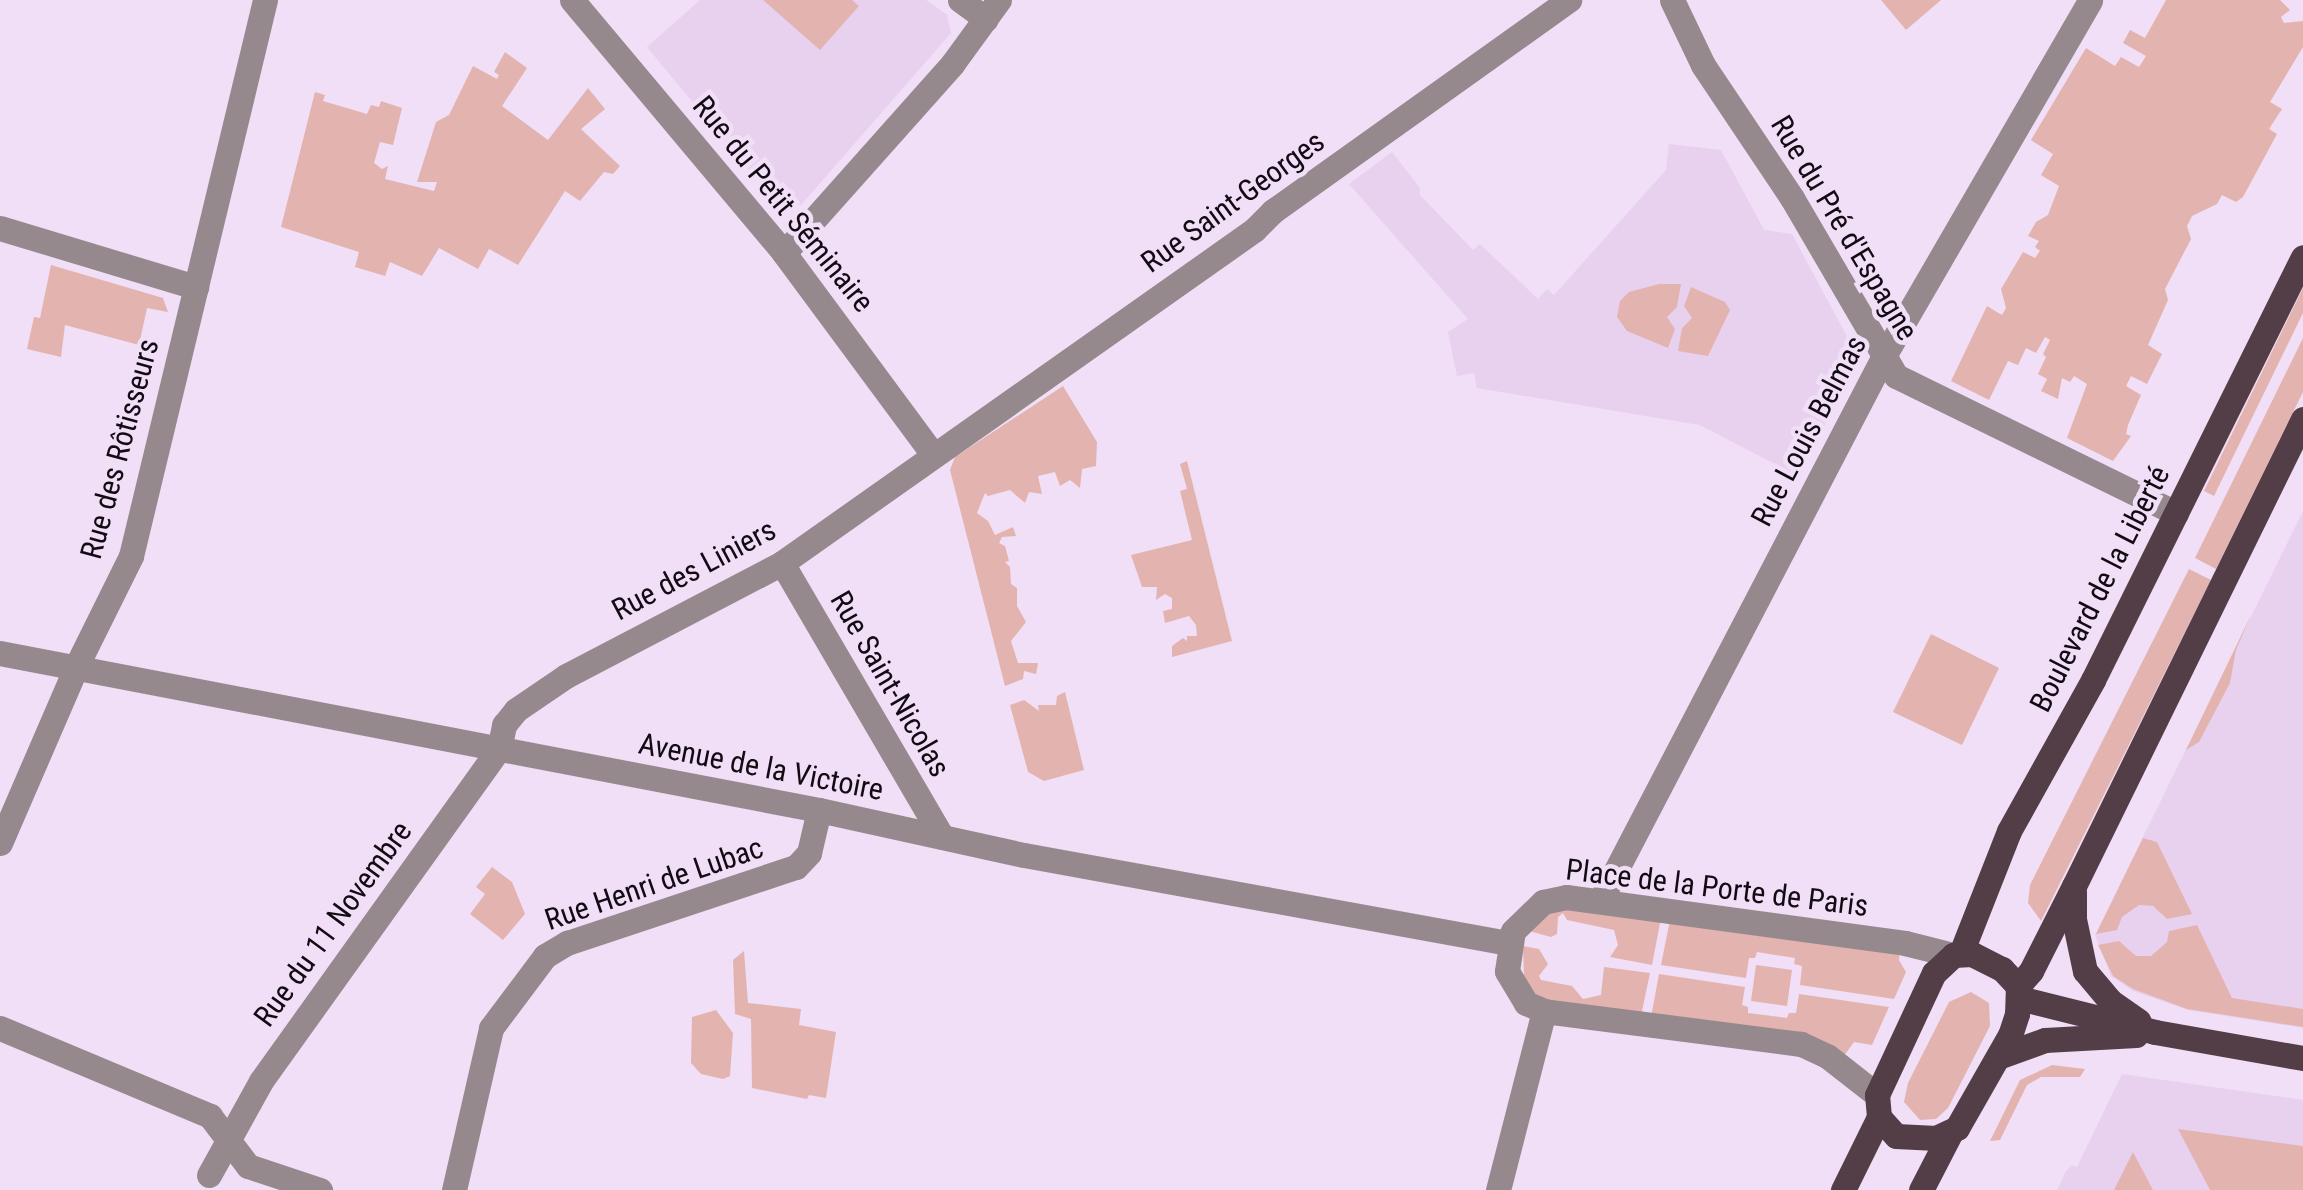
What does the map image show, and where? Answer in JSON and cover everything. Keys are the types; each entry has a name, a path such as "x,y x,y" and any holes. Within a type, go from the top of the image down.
{"main road":[{"name":"Boulevard de la Liberté","path":"1843,1190 1934,972 1957,954 2009,831 2093,680 2303,256"},
{"path":"1922,1189 1950,1132 1962,1122 2010,1035 2018,992 2303,419"},
{"path":"2074,886 2074,920 2085,971 2110,1001 2156,1032"},
{"path":"1957,954 1988,959 2012,976 2018,992"},
{"path":"2018,992 2156,1032 2303,1058"},
{"path":"1998,1056 2046,1040 2156,1032"},
{"path":"1878,1106 1896,1136 1911,1140 1950,1132"}],"street":[{"name":"Rue des Rôtisseurs","path":"0,843 76,667 131,556 265,0"},
{"name":"Rue du Petit Séminaire","path":"572,0 784,253 934,456"},
{"path":"784,253 953,63 992,10 960,0"},
{"name":"Rue Saint-Georges","path":"934,456 1569,0"},
{"name":"Rue du Pré d'Espagne","path":"1672,0 1703,64 1792,198 1896,376 2176,512"},
{"name":"Rue Louis Belmas","path":"1600,900 1884,356 2090,0"},
{"path":"0,228 196,287"},
{"name":"Rue des Liniers","path":"499,749 510,716 566,676 782,563 934,456"},
{"name":"Rue Saint-Nicolas","path":"782,563 942,837"},
{"name":"Avenue de la Victoire","path":"0,653 1508,943"},
{"name":"Rue du 11 Novembre","path":"209,1175 261,1081 499,749"},
{"name":"Rue Henri de Lubac","path":"454,1190 491,1028 544,956 567,942 790,870 809,852 819,810"},
{"name":"Place de la Porte de Paris","path":"1508,943 1521,920 1543,902 1566,897 1905,943 1957,954"},
{"path":"1508,943 1507,971 1526,1004 1544,1010 1802,1044 1827,1056 1878,1106"},
{"path":"1498,1190 1544,1010"},
{"path":"0,1028 210,1116 248,1166 320,1190"}],"shaded area":[{"path":"700,0 926,0 947,15 951,33 801,205 778,205 647,47"},
{"path":"763,0 852,0 859,6 820,50"},
{"path":"1881,0 1941,0 1906,30"},
{"path":"2166,0 2280,0 2290,10 2281,17 2284,23 2303,21 2303,47 2270,102 2282,109 2269,129 2277,134 2243,197 2236,202 2222,195 2217,204 2192,216 2187,226 2191,239 2165,289 2168,300 2148,345 2162,354 2147,384 2131,376 2126,386 2141,395 2128,425 2126,434 2131,436 2113,461 2067,438 2087,384 2074,376 2070,382 2062,378 2058,399 2041,391 2047,379 2038,374 2050,340 2045,337 2036,353 2026,348 2018,365 2008,361 1989,400 1951,381 1987,306 2002,315 2006,308 2001,289 2023,252 2035,258 2040,251 2035,247 2039,241 2028,236 2036,222 2048,215 2059,186 2041,175 2053,154 2031,140 2086,48 2115,66 2121,57 2139,67 2146,56 2123,43 2130,30 2145,38"},
{"path":"505,52 527,68 502,106 548,140 588,88 605,109 581,129 620,166 613,174 604,172 580,201 565,191 518,265 489,249 478,269 439,248 422,276 390,262 385,276 355,267 359,252 281,227 315,92 325,95 323,101 367,114 371,105 379,107 381,101 402,108 393,145 380,142 374,163 382,169 388,166 385,179 434,191 437,182 417,182 436,122 449,115 473,66 497,79 499,75 494,72"},
{"path":"1669,144 1721,150 1764,230 1792,234 1859,359 1798,476 1700,425 1477,388 1474,373 1457,376 1448,332 1468,319 1349,184 1392,152 1420,188 1420,195 1473,250 1480,244 1538,299 1547,289 1554,295 1666,170"},
{"path":"51,265 163,298 168,312 147,308 139,345 65,325 61,357 27,349 34,317 40,318"},
{"path":"1659,284 1681,284 1677,307 1667,317 1675,329 1668,348 1627,331 1617,317 1620,301 1629,292"},
{"path":"1691,287 1725,302 1730,310 1708,356 1678,351 1682,328 1692,318 1684,306"},
{"path":"2303,288 2303,313 2214,496 2204,491"},
{"path":"2303,338 2303,392 2216,569 2195,558"},
{"path":"1063,386 1097,442 1096,466 1082,469 1080,488 1070,480 1060,486 1055,472 1038,476 1042,494 1029,492 1025,503 1010,490 988,496 985,493 977,513 988,521 995,535 1013,527 1016,536 1002,537 999,543 1005,546 1011,584 1017,588 1017,606 1026,622 1011,641 1018,663 1038,663 1036,674 1024,671 1023,679 1005,686 950,470 955,457"},
{"path":"1187,461 1232,641 1172,657 1172,646 1183,638 1187,641 1187,636 1197,636 1196,625 1189,616 1165,623 1163,611 1172,609 1172,598 1165,594 1156,600 1157,587 1142,587 1131,555 1192,540 1180,491 1187,489 1180,464"},
{"path":"2303,511 2303,1028 2188,1010 2133,991 2111,976 2095,935"},
{"path":"2189,569 2211,580 2041,921 2028,903 2030,885"},
{"path":"2252,613 2236,650 2230,683 2199,742 2186,750"},
{"path":"1931,634 1999,668 1962,745 1893,712"},
{"path":"1065,692 1084,770 1044,781 1028,772 1010,705 1024,700 1039,711 1038,705 1056,705 1057,696"},
{"path":"2143,838 2157,842 2192,914 2167,919 2153,906 2139,905 2122,917 2117,930 2096,934"},
{"path":"492,867 512,882 525,914 503,940 470,914 485,894 476,887"},
{"path":"1557,905 1661,918 1652,965 1610,957 1618,945 1614,930 1567,920 1563,913 1558,917 1557,934 1551,937 1529,931"},
{"path":"1670,920 1900,950 1899,960 1906,972 1894,999 1800,985 1802,966 1794,964 1795,958 1757,952 1755,958 1749,958 1746,978 1661,965"},
{"path":"2197,925 2232,998 2303,1009 2303,1027 2187,1009 2133,989 2113,976 2098,945 2119,941 2136,956 2151,956 2167,942 2169,931"},
{"path":"1523,946 1539,949 1548,964 1539,976 1541,980 1572,986 1583,999 1601,995 1604,967 1650,973 1641,1016 1551,1002 1534,993 1524,976"},
{"path":"744,951 748,1003 801,1009 799,1025 836,1032 826,1098 809,1095 807,1099 752,1088 751,1019 735,1014 733,960"},
{"path":"1756,965 1792,970 1787,1006 1751,1001"},
{"path":"1659,974 1745,987 1742,1005 1748,1007 1748,1013 1787,1018 1789,1013 1796,1013 1799,994 1889,1007 1872,1045 1854,1042 1844,1056 1651,1017"},
{"path":"1971,992 1989,1003 1990,1026 1948,1108 1936,1119 1920,1120 1904,1102 1908,1083 1949,1002"},
{"path":"716,1010 733,1033 730,1076 723,1079 701,1074 691,1063 692,1017"},
{"path":"2052,1065 2085,1069 2080,1077 2041,1077 2027,1085 2000,1140 1990,1141 2020,1080"},
{"path":"2122,1074 2303,1100 2303,1190 2057,1190 2066,1171 2072,1165 2077,1167"},
{"path":"2178,1129 2303,1146 2303,1190 2210,1190"},
{"path":"2133,1152 2153,1190 2114,1190"}]}
